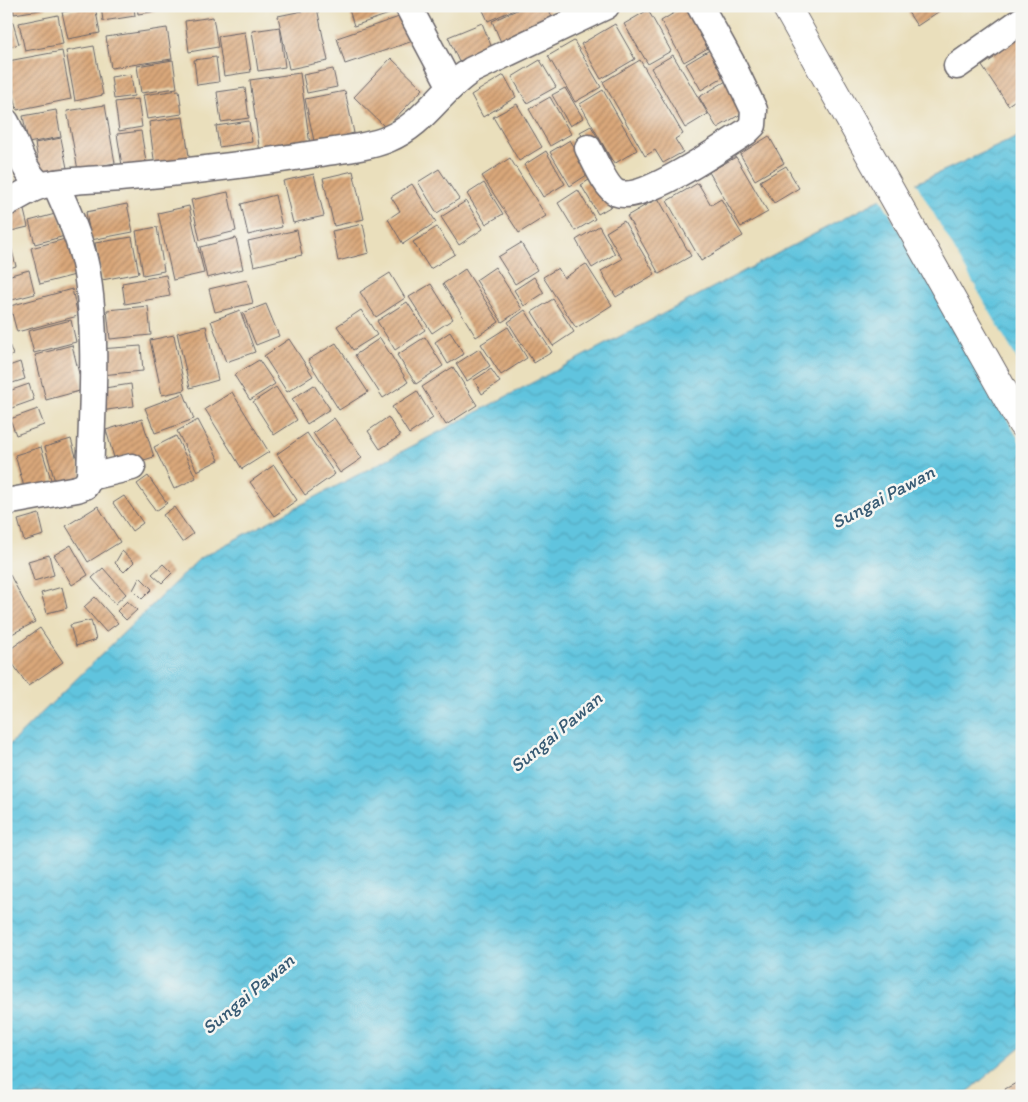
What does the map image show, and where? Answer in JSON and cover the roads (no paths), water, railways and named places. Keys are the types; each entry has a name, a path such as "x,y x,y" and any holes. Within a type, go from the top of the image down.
{"main road":[{"path":"786,6 1022,424"}],"street":[{"path":"408,6 451,87"},
{"path":"6,202 48,184 210,169 343,149 387,140 407,130 421,119 459,78 472,70 606,6"},
{"path":"588,148 610,188 616,192 629,194 682,172 746,132 753,125 754,110 731,62 700,6"},
{"path":"957,66 1022,20"},
{"path":"6,122 32,178 48,184 79,243 89,287 92,321 90,477 85,486 77,489 6,502"},
{"path":"90,477 132,467"}],"water":[{"name":"Sungai Pawan","path":"1022,135 1022,1046 970,1090 960,1096 6,1096 6,748 200,558 875,202"}]}
